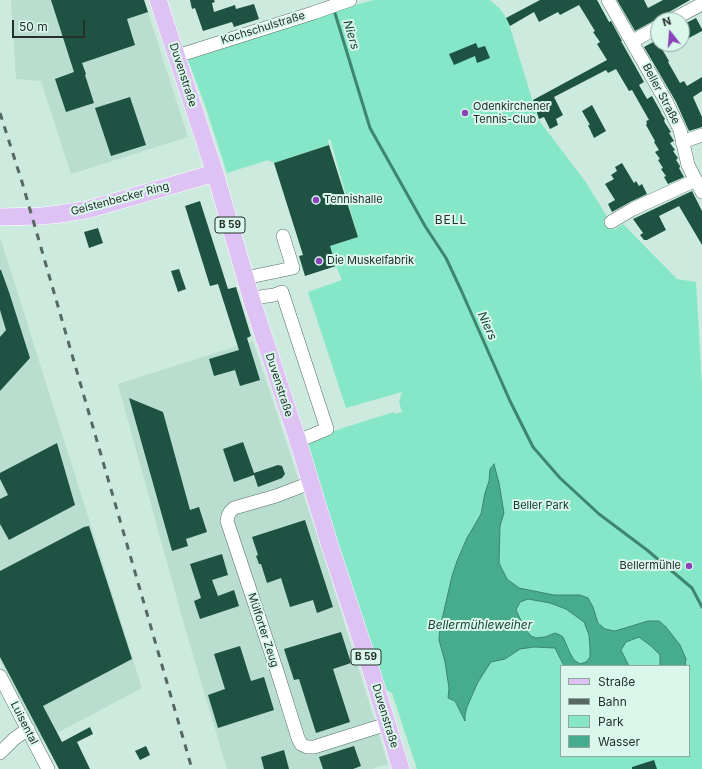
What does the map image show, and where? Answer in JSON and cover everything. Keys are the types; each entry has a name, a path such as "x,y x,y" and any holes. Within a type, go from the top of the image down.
{"main road":[{"name":"Duvenstraße","path":"158,0 215,173 252,301 298,441 401,769"},
{"name":"Geistenbecker Ring","path":"0,217 42,216 90,209 215,173"}],"street":[{"name":"Beller Straße","path":"608,0 633,41 667,103 680,130 688,165 702,192"},
{"name":"Kochschulstraße","path":"177,56 347,1"},
{"path":"687,12 702,4"},
{"path":"633,41 650,32"},
{"path":"682,142 702,134"},
{"path":"612,222 634,208 696,180"},
{"path":"245,278 293,268 283,236"},
{"path":"252,301 260,297 282,292 328,430 298,441"},
{"name":"Mülforter Zeug","path":"310,483 276,496 234,508 230,512 227,521 300,744 307,747 314,747 387,724"},
{"name":"Luisental","path":"0,676 48,769"},
{"path":"0,753 14,739 28,729"}],"shaded area":[{"path":"11,0 144,0 188,137 71,174 41,81 16,79"},
{"path":"0,237 142,688 42,741 0,660"},
{"path":"253,341 323,554 388,764 372,769 227,769 185,628 118,384"}],"green space":[{"name":"Beller Park","path":"374,0 490,0 504,14 510,27 538,119 585,181 614,230 623,224 677,279 696,282 702,386 702,769 417,769 392,693 381,687 303,442 394,412 395,414 402,412 399,402 402,392 346,408 308,292 342,280 330,246 358,237 330,139 328,140 329,145 274,163 268,160 227,173 205,105 188,60 345,8"}],"water":[{"name":"Bellermühleweiher","path":"494,464 504,513 500,526 499,563 507,579 519,588 554,595 580,595 588,598 593,607 598,623 605,629 615,631 648,621 659,621 666,627 680,645 686,659 685,665 660,665 660,655 639,637 626,642 621,650 628,665 564,665 555,648 534,647 520,649 505,659 491,662 477,684 467,707 465,721 455,701 448,698 449,688 445,662 439,640 440,628 457,561 467,538 481,514 489,481 490,469","holes":["528,599 550,603 566,609 584,622 589,635 590,657 586,662 580,664 574,660 563,637 560,635 555,633 545,637 536,638 531,636 525,629 516,610 520,602"]}],"building":[{"path":"51,0 144,0 148,12 127,19 135,45 82,63 94,103 66,112 55,79 74,72"},
{"path":"190,0 214,0 215,2 212,3 214,12 235,5 236,9 254,4 259,19 234,27 232,22 203,31 195,8 192,9"},
{"path":"540,0 597,0 609,22 611,21 644,82 639,85 647,99 652,96 665,119 665,123 671,132 669,133 674,141 670,143 675,150 673,151 678,158 676,160 684,177 668,184 664,177 666,176 661,169 663,168 658,160 660,159 655,152 659,150 646,125 646,121 649,120 632,90 629,91 616,69 608,73 606,70 554,97 563,115 556,119 558,125 550,129 544,117 539,119 533,100 607,60 597,44 600,42 593,32 595,31 579,5 560,15 558,12 539,22 534,12 510,26 506,18"},
{"path":"617,0 644,0 648,8 663,0 690,0 669,12 650,12 650,23 635,31"},
{"path":"696,18 702,31 690,37 690,21"},
{"path":"476,43 478,48 485,46 490,58 477,63 475,56 454,65 449,54"},
{"path":"650,44 650,52 664,52 680,83 684,81 687,86 702,77 702,91 693,97 702,117 702,127 689,131 676,102 644,47"},
{"path":"130,97 146,145 111,156 95,108"},
{"path":"592,105 606,131 594,138 588,125 590,125 582,111"},
{"name":"Tennishalle","path":"329,145 358,237 330,246 336,266 305,276 299,256 303,255 274,163"},
{"path":"622,163 634,183 636,181 639,186 642,184 647,194 612,212 608,204 615,200 605,184 614,179 611,175 617,171 615,167"},
{"path":"692,191 702,211 702,245 679,206 659,216 666,230 647,240 644,240 640,235 643,233 633,219"},
{"path":"200,201 228,289 236,287 251,336 247,338 260,380 240,386 235,370 214,376 209,359 239,350 218,284 210,286 185,206"},
{"path":"98,228 103,243 89,248 84,232"},
{"path":"179,269 186,289 178,292 171,271"},
{"path":"0,270 9,292 30,358 0,391 0,337 6,330 0,310"},
{"path":"129,398 163,412 190,510 199,507 207,532 186,539 188,546 172,551"},
{"path":"243,442 254,473 278,465 282,466 285,474 282,478 258,487 254,475 234,482 223,449"},
{"path":"57,443 75,505 9,540 0,524 0,499 8,495 0,479 0,473"},
{"path":"305,520 333,607 317,613 313,600 290,607 281,578 267,583 261,564 259,564 256,556 258,555 252,537"},
{"path":"89,526 132,659 43,706 62,742 90,727 93,734 77,742 90,769 59,769 0,657 0,571 84,527"},
{"path":"222,554 228,575 212,580 218,596 234,590 239,606 200,619 194,601 201,598 190,564"},
{"path":"341,632 351,663 333,669 350,722 316,733 299,679 294,680 284,649"},
{"path":"240,646 251,681 264,677 274,710 218,728 208,695 225,689 214,654"},
{"path":"146,746 150,755 140,760 135,751"},
{"path":"354,746 361,766 353,769 323,769 319,757"},
{"path":"284,750 289,769 264,769 261,757"},
{"path":"654,760 657,769 632,769 632,767"}],"waterway":[{"name":"Niers","path":"334,10 370,128 425,226 446,258 510,401 533,447 560,478 599,514 647,550 692,588 702,607"}],"railway":[{"path":"0,113 22,182 192,769"}],"place":[{"name":"Odenkirchener Tennis-Club","path":"465,113"},
{"name":"Tennishalle","path":"316,200"},
{"name":"Die Muskelfabrik","path":"319,261"},
{"name":"Bellermühle","path":"689,566"}],"district":[{"name":"BELL","path":"451,220"}]}
